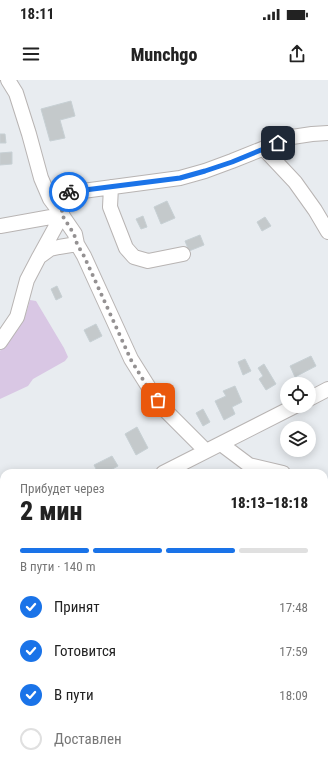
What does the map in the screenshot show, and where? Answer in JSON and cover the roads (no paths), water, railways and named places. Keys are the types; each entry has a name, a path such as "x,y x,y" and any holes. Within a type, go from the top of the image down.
{"street":[{"path":"8,80 16,93 41,178 50,199 74,234 77,244 84,256 131,360 150,391 165,410 206,451"},
{"path":"0,342 17,317 27,280 62,215 62,199 68,192 180,178 205,171 292,137 328,133"},
{"path":"264,149 294,182 316,210 328,232"},
{"path":"111,187 110,207 126,248 134,257 148,261 183,254"},
{"path":"0,226 62,215"},
{"path":"39,257 50,249 77,244"},
{"path":"316,395 328,389"},
{"path":"170,469 281,413"},
{"path":"221,444 249,465 266,469"}]}
